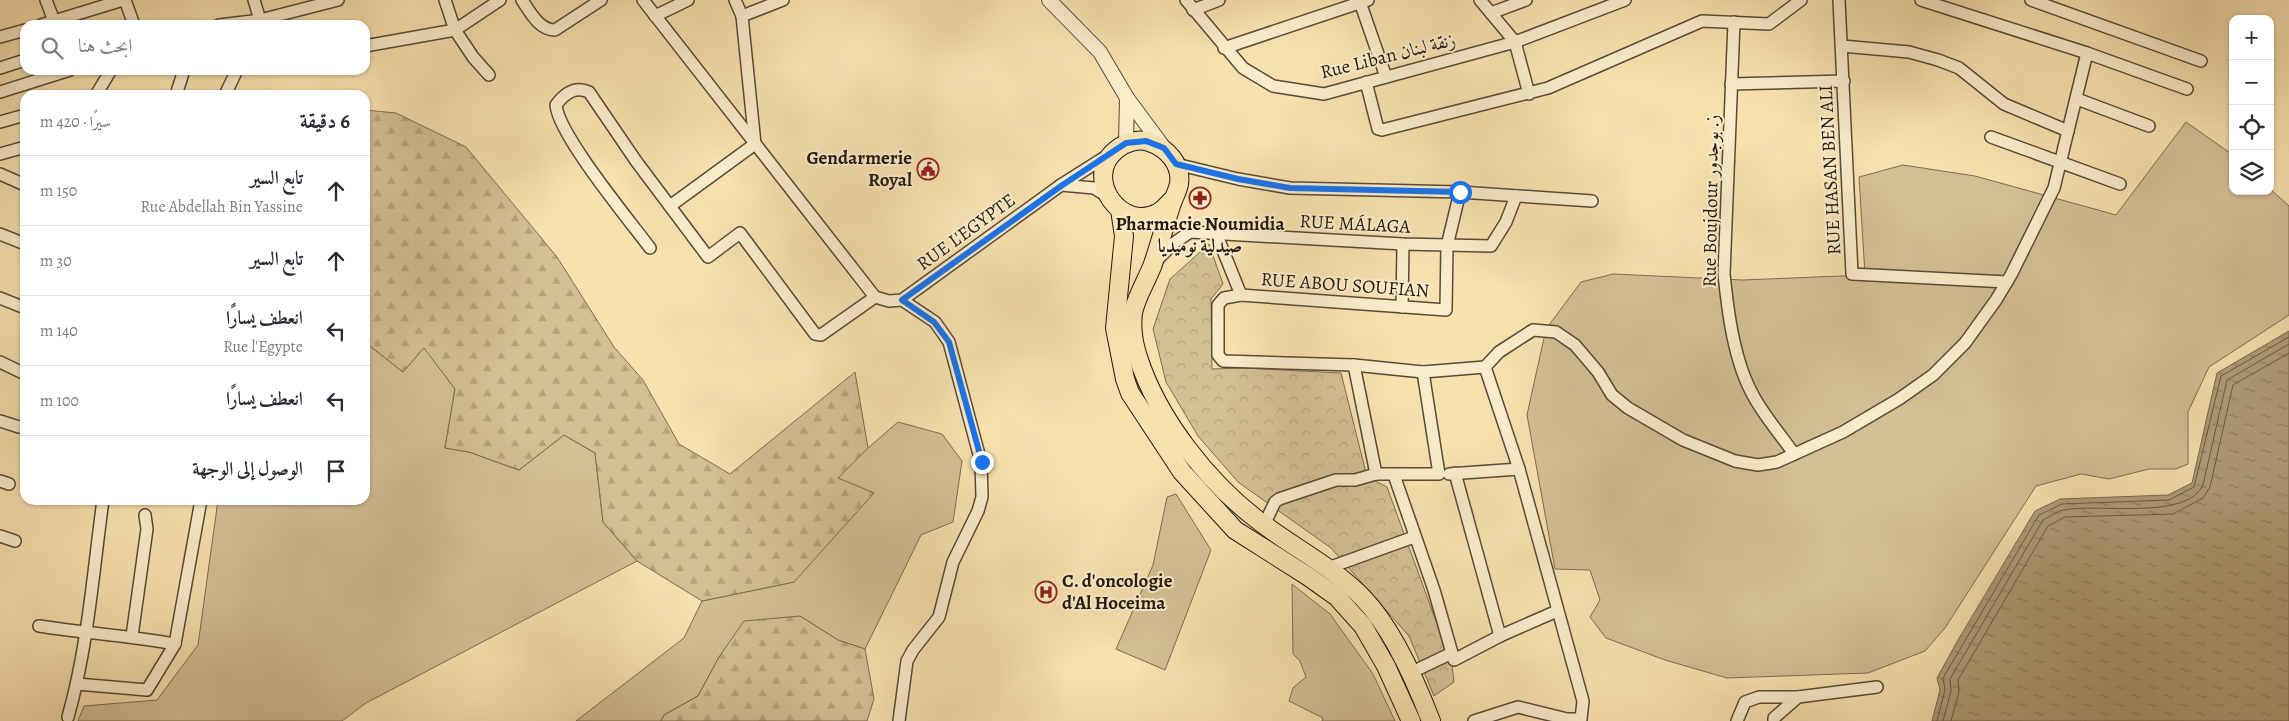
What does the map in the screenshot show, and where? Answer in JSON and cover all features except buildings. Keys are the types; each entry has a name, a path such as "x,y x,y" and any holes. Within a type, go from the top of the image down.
{"main road":[{"path":"1172,200 1158,213 1148,215 1138,216 1120,210 1107,196 1102,177 1106,163 1120,147 1146,141 1164,148 1176,164 1179,184 1172,200 1153,264 1133,312 1132,331 1142,370 1158,404 1180,438 1209,475 1264,525 1328,568 1364,598 1381,621 1410,673 1431,721"},
{"path":"1120,210 1124,236 1115,328 1125,379 1130,393 1182,472 1235,530 1337,597 1362,626 1386,666 1411,721"}],"street":[{"path":"46,0 54,20"},
{"path":"57,20 124,0 131,20"},
{"path":"254,0 258,20"},
{"path":"269,20 338,0"},
{"path":"445,0 455,30 472,57 489,75"},
{"path":"370,45 455,30 500,0"},
{"path":"522,0 542,27 548,30 555,30 601,0"},
{"path":"643,0 875,297 889,301 902,300 934,322 949,342 982,462 983,479 978,511 953,562 939,616 907,661 899,721"},
{"path":"655,16 688,0"},
{"path":"734,0 742,16 755,144"},
{"path":"742,16 783,0"},
{"path":"1050,0 1100,52 1127,98 1164,148"},
{"name":"Rue Liban زنقة لبنان","path":"1186,0 1224,48 1243,68 1273,86 1324,94 1515,42 1625,0"},
{"path":"1193,10 1219,0"},
{"path":"1480,0 1515,42 1530,94"},
{"path":"1491,13 1526,0"},
{"path":"1366,82 1378,129 1382,130 1548,88 1702,21 1769,24 1801,0"},
{"name":"RUE HASAN BEN ALI","path":"1839,0 1852,274 2007,282"},
{"path":"1921,0 2087,53 2187,90"},
{"path":"2030,0 2201,61"},
{"path":"1224,48 1364,1 1386,77"},
{"name":"Rue Boujdour ز. بوجدور","path":"1734,22 1724,274 1728,310 1738,356 1754,397 1794,454"},
{"path":"0,37 20,31"},
{"path":"1842,46 1909,52 1938,60 1959,68 2004,104 2068,131"},
{"path":"1216,233 1241,295 1224,298 1218,305 1218,355 1223,361 1354,364 1423,372 1484,367 1499,352 1533,330 1556,332 1575,345 1598,372 1612,395 1628,408 1683,440 1735,461 1758,465 1777,462 1843,432 1899,399 1932,375 1965,343 2007,282 2054,188 2087,53"},
{"path":"0,68 20,62"},
{"path":"0,92 54,75"},
{"path":"98,90 108,75"},
{"path":"178,90 182,75"},
{"path":"227,90 235,75"},
{"path":"1731,84 1844,81"},
{"path":"650,248 568,136 557,115 556,105 561,98 572,90 580,88 589,92 708,257 740,233 815,334 821,335 875,297"},
{"path":"1120,147 1127,98"},
{"path":"2077,99 2149,126"},
{"path":"0,122 20,116"},
{"path":"1991,137 2120,184"},
{"path":"670,206 755,144"},
{"name":"RUE L'EGYPTE","path":"902,300 1061,186 1120,147"},
{"path":"0,154 20,148"},
{"path":"1176,164 1238,179 1290,188 1460,192 1592,201"},
{"path":"0,174 20,183"},
{"path":"1061,186 1094,188 1107,196"},
{"path":"1447,246 1460,192"},
{"name":"RUE MÁLAGA","path":"1153,264 1174,243 1190,232 1403,244 1491,246 1506,222 1516,196"},
{"path":"0,234 20,242"},
{"path":"1402,307 1403,244"},
{"name":"RUE ABOU SOUFIAN","path":"1241,295 1446,310 1447,246"},
{"path":"0,298 20,306"},
{"path":"0,362 20,372"},
{"path":"1354,364 1376,474"},
{"path":"1474,721 1518,707 1567,719 1581,719 1583,701 1566,633 1557,611 1519,469 1484,367"},
{"path":"1423,372 1439,474"},
{"path":"0,421 19,427"},
{"path":"1264,525 1275,502 1279,499 1336,480 1355,480 1376,474 1439,474 1519,469"},
{"path":"1455,473 1500,636"},
{"path":"1394,475 1434,590 1454,660 1500,636 1557,611"},
{"path":"68,717 77,684 86,633 102,505"},
{"path":"77,684 147,690 175,644 200,505"},
{"path":"132,636 147,529 145,515"},
{"path":"0,536 15,541"},
{"path":"1328,568 1414,537"},
{"path":"39,626 86,633 132,636 175,644"},
{"path":"1410,673 1452,653"},
{"path":"1737,721 1745,702 1772,696 1798,697 1877,687"},
{"path":"1774,721 1774,718 1798,697"}],"green space":[{"path":"370,110 396,113 466,147 557,257 614,347 643,380 679,444 730,474 855,372 868,448 838,478 874,493 794,582 702,601 637,561 603,522 595,453 564,435 519,470 469,452 445,448 455,389 424,348 403,372 370,346"},
{"path":"2186,122 2229,152 2229,195 2274,195 2274,193 2289,206 2289,315 2209,367 2188,412 2188,464 2176,469 2149,469 2109,479 2081,474 2036,486 1945,628 1925,651 1868,673 1727,678 1665,660 1606,638 1590,617 1600,600 1590,570 1555,569 1527,415 1546,329 1581,282 1613,274 1743,280 1865,275 1859,177 1903,165 1975,176 2116,215"},
{"path":"1209,244 1223,284 1211,299 1212,369 1244,368 1341,373 1367,477 1387,487 1452,665 1454,682 1434,696 1409,636 1331,548 1238,482 1198,436 1166,382 1153,329 1170,279"},
{"path":"370,346 403,372 424,347 455,389 445,448 469,452 519,470 564,435 595,453 603,522 637,561 366,703 342,721 78,721 84,706 157,700 198,645 217,505 370,505"},
{"path":"898,422 942,434 962,461 953,522 921,535 865,649 838,640 800,616 719,657 698,696 664,715 661,721 576,721 684,638 702,601 794,582 837,478"},
{"path":"1176,494 1211,550 1165,670 1116,649 1153,565 1167,497"},
{"path":"1292,584 1330,614 1373,674 1395,721 1322,721 1323,718 1289,701 1293,688 1306,677 1300,661 1293,654"},
{"path":"800,616 838,640 865,649 874,699 867,721 661,721 664,715 698,696 719,657 744,621"}],"water":[{"path":"2289,331 2289,721 1932,721 1940,690 1937,678 2035,511 2060,499 2168,495 2192,483 2217,373"}],"place":[{"name":"Gendarmerie Royal","path":"928,169"},
{"name":"Pharmacie Noumidia صيدلية نوميديا","path":"1200,198"},
{"name":"C. d'oncologie d'Al Hoceima","path":"1046,592"}],"route":[{"path":"982,462 949,342 945,334 934,322 902,300 1061,186 1126,143 1146,141 1164,148 1176,164 1238,179 1290,188 1460,192"}]}
